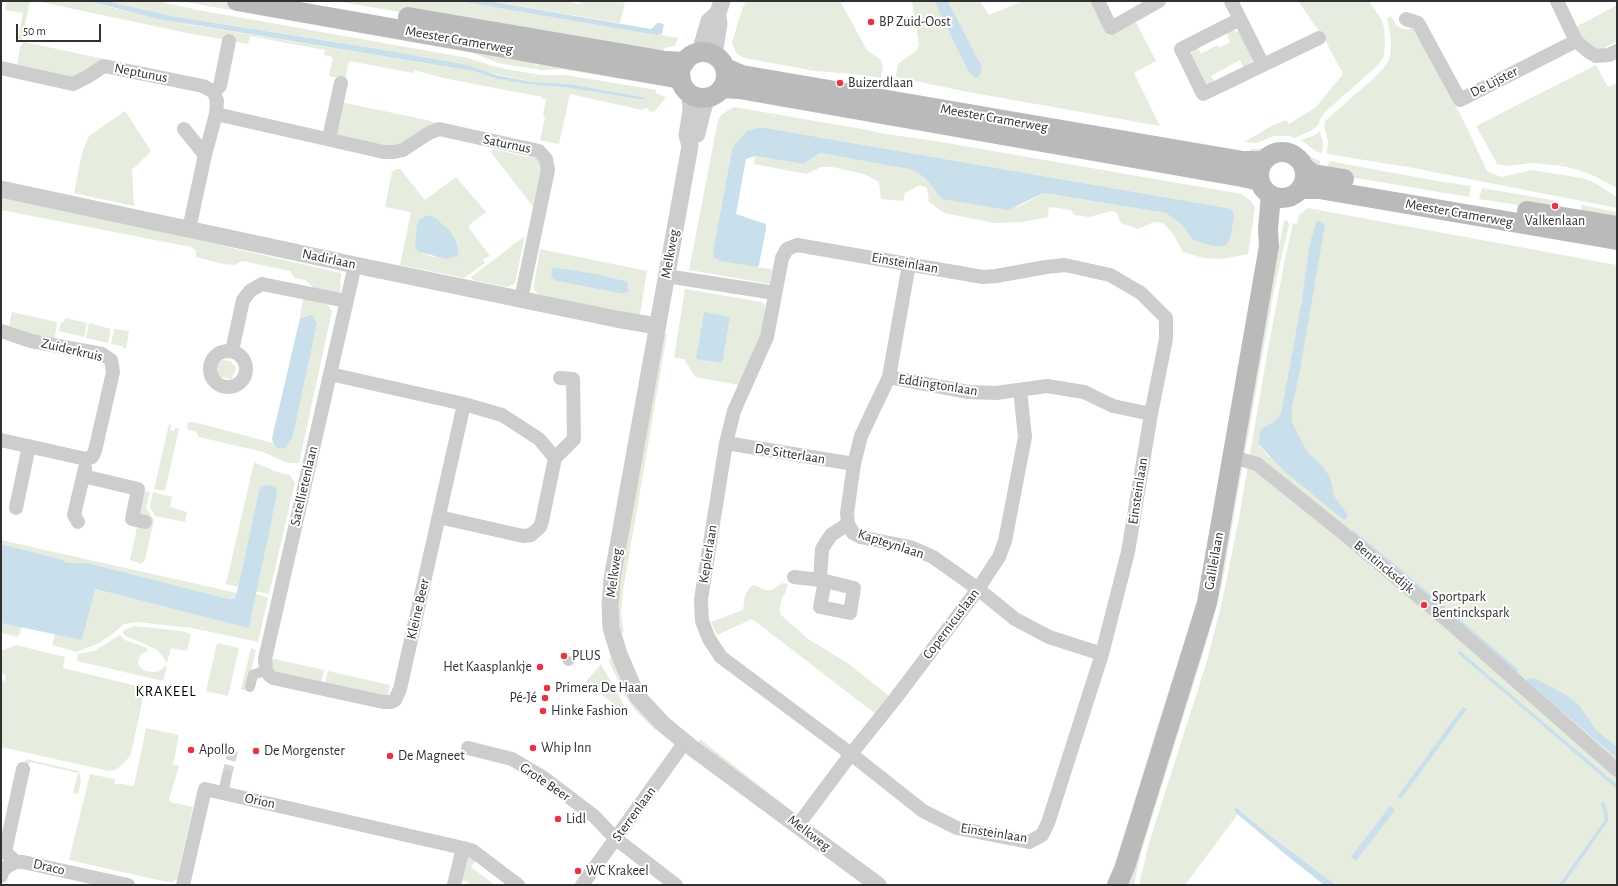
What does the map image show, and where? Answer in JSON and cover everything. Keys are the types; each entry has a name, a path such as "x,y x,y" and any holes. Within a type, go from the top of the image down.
{"main road":[{"name":"Meester Cramerweg","path":"237,1 703,74 742,75 1244,161 1264,161"},
{"name":"Meester Cramerweg","path":"313,1 666,61 739,89 1242,176 1279,191 1319,189 1617,240"},
{"path":"1278,152 1286,152 1294,155 1301,160 1305,168 1306,179 1279,191 1260,171 1264,161 1270,155 1278,152"},
{"name":"Meester Cramerweg","path":"1305,168 1313,174 1321,176 1617,226"},
{"name":"Galileilaan","path":"1116,885 1125,876 1207,603 1269,246 1268,229 1279,191"}],"street":[{"path":"1098,1 1111,28 1159,1"},
{"path":"1231,1 1263,65"},
{"path":"1557,1 1576,41 1592,55 1609,55 1617,51"},
{"path":"703,74 719,24 720,7"},
{"path":"1240,19 1181,49 1203,94 1319,38"},
{"name":"De Lijster","path":"1406,19 1418,23 1460,100 1576,41"},
{"path":"189,229 205,155 216,114 217,101 214,92 220,86 229,41"},
{"name":"Neptunus","path":"1,68 73,84 104,66 203,86 214,92"},
{"name":"Melkweg","path":"703,74 690,111 687,135 690,146 612,579 610,605 611,628 619,654 637,696 663,724 685,742 878,885"},
{"path":"329,138 341,83"},
{"name":"Saturnus","path":"216,114 329,138 384,152 403,150 429,133 439,129 539,151 546,159 548,170 521,299"},
{"path":"184,129 205,155"},
{"name":"Nadirlaan","path":"1,188 616,319 657,326"},
{"name":"Einsteinlaan","path":"787,249 797,245 808,246 983,277 1065,265 1110,275 1142,293 1166,318 1166,339 1151,414 1128,552 1102,654 1048,823 1042,835 1029,842 957,828 923,811 851,754"},
{"name":"Keplerlaan","path":"787,249 782,258 767,337 734,411 726,443 701,599 702,621 709,640 721,657 851,754"},
{"name":"Satellietenlaan","path":"266,670 265,659 355,264"},
{"name":"Kapteynlaan","path":"909,264 889,377 861,436 854,464 847,513 848,524 853,533 860,537 910,547 933,558 978,589 1015,619 1049,637 1102,654"},
{"path":"666,276 775,293"},
{"path":"232,351 243,300 250,291 262,284 346,301"},
{"name":"Zuiderkruis","path":"1,331 31,341 102,354 111,360 113,372 95,451 92,457 86,459 74,515 78,522"},
{"path":"330,374 464,404 502,415 539,439 555,458"},
{"name":"Eddingtonlaan","path":"889,377 968,392 996,394 1046,386 1084,392 1113,406 1151,414"},
{"path":"439,517 524,536 531,535 540,527 555,458 574,439 572,378 560,378"},
{"name":"Copernicuslaan","path":"798,825 851,754 895,700 978,589 999,557 1005,541 1025,437 1020,390"},
{"name":"Kleine Beer","path":"266,670 273,678 383,702 391,702 395,700 400,689 464,404"},
{"path":"1,440 86,459"},
{"name":"De Sitterlaan","path":"726,443 854,464"},
{"path":"16,508 29,446"},
{"name":"Bentincksdijk","path":"1233,457 1257,464 1343,533 1457,629 1617,770"},
{"path":"83,476 138,490 132,519 145,522"},
{"name":"Kapteynlaan","path":"794,577 822,580 822,549 831,535 848,524"},
{"path":"250,687 253,675 266,670"},
{"name":"Sterrenlaan","path":"582,885 685,742"},
{"name":"Grote Beer","path":"465,748 512,759 544,778 594,816 616,839 676,885"},
{"name":"Draco","path":"16,862 5,852 24,769"},
{"path":"223,793 228,775"},
{"name":"Orion","path":"183,885 205,789 411,833 473,851 518,885"},
{"path":"454,885 463,848"},
{"name":"Draco","path":"1,876 3,870 8,866 16,862 23,862 128,885"}],"green space":[{"path":"7,1 30,1 22,40 18,39 23,13 5,10"},
{"path":"36,1 88,1 186,24 473,71 497,79 527,84 563,87 644,100 643,97 569,84 533,82 372,48 171,16 107,1 157,1 198,10 468,58 511,70 541,75 566,75 656,90 656,93 666,97 654,112 648,111 649,109 645,108 642,110 570,94 559,144 540,140 545,117 543,116 546,99 542,99 542,97 443,78 414,70 413,73 349,61 345,79 329,76 333,57 324,55 325,50 250,36 248,44 187,33"},
{"path":"180,1 217,1 328,21 536,62 535,66 537,66 538,63 656,85 562,69 543,70 498,63 473,53"},
{"path":"336,1 458,1 678,38 675,46 664,49 662,53 548,38"},
{"path":"490,1 564,1 580,4 581,1 621,1 625,4 620,23"},
{"path":"746,1 840,1 867,50 880,59 883,66 881,78 855,74 815,71 744,58 736,53 732,43 742,9"},
{"path":"912,1 934,1 967,69 978,60 948,1 980,1 989,15 1023,1 1092,1 1109,36 1136,22 1156,61 1134,73 1160,126 968,92 896,77 898,64 917,50 919,45"},
{"path":"1298,1 1369,1 1381,19 1384,27 1384,56 1378,65 1324,113 1318,125 1312,130 1295,138 1289,136 1274,136 1257,143 1244,142 1275,124 1286,120 1289,124 1316,107 1343,74 1325,40"},
{"path":"1617,5 1617,41 1604,48 1605,51 1587,47 1576,27"},
{"path":"1391,16 1396,25 1402,29 1416,29 1418,31 1487,171 1501,177 1532,170 1582,178 1595,183 1617,197 1617,208 1408,167 1327,154 1328,140 1324,127 1325,121 1373,79 1383,69 1389,60 1391,47 1387,18"},
{"path":"1232,30 1241,33 1253,58 1252,62 1244,69 1240,60 1211,76 1216,84 1207,85 1202,82 1190,55 1197,46 1201,54 1217,45 1219,48 1230,42 1226,32"},
{"path":"24,42 104,59 76,79 17,67 20,47"},
{"path":"1596,65 1608,87 1617,83 1617,188 1579,170 1562,166 1533,163 1507,166 1497,164 1476,126"},
{"path":"340,102 427,120 435,123 425,128 402,147 388,146 335,134"},
{"path":"734,107 1242,194 1252,202 1255,208 1248,254 1222,259 1203,258 1183,252 1173,234 1163,223 1154,222 1138,229 1121,223 1116,212 1112,211 1089,217 1074,215 1071,210 1049,207 1048,217 1023,222 994,223 944,213 929,202 927,188 920,185 905,193 903,201 881,199 879,182 864,174 832,167 821,167 807,174 754,164 755,156 804,164 820,153 914,170 926,179 933,188 1018,207 1044,193 1166,213 1182,225 1193,240 1212,246 1226,245 1227,208 766,128 732,150 713,251 757,267 772,269 770,284 689,270 718,120 722,114"},
{"path":"125,111 151,151 132,170 134,206 74,193 82,153 89,136"},
{"path":"1320,131 1323,144 1322,153 1317,152 1301,140 1315,135"},
{"path":"1282,143 1290,144 1301,149 1313,158 1320,161 1319,171 1307,163 1295,151 1288,148 1278,148 1269,151 1260,157 1250,157 1250,149 1259,149"},
{"path":"493,149 528,157 532,154 543,164 535,209 490,151"},
{"path":"1329,161 1471,186 1469,197 1327,173"},
{"path":"396,169 400,169 425,200 456,177 486,212 469,225 469,228 490,256 483,259 485,263 464,278 400,265 411,212 385,207 392,172","holes":["455,239 459,251 433,257 419,252"]},
{"path":"1482,188 1558,201 1557,203 1554,203 1554,207 1531,207 1479,199"},
{"path":"1,197 132,225 341,273 340,296 319,292 305,280 295,278 290,271 242,261 234,265 223,264 196,257 196,250 191,247 1,210"},
{"path":"1582,205 1617,212 1617,222 1581,211"},
{"name":"Sportpark Bentinckspark","path":"1308,208 1617,265 1617,885 1333,885 1333,883 1267,833 1237,808 1238,814 1185,885 1139,885 1149,843 1207,661 1222,602 1239,518 1286,254 1293,223 1297,224 1299,215","holes":["1278,419 1270,458 1258,445 1264,426 1269,425"]},
{"path":"1284,220 1288,221 1289,225 1275,285 1245,453 1241,453"},
{"path":"525,236 515,283 506,287 473,280 471,277"},
{"path":"540,249 647,271 640,314 619,312 538,294 534,289","holes":["553,267 597,274 621,280 623,294 557,281"]},
{"path":"685,289 762,302 765,305 763,330 739,385 695,377 684,359 674,358"},
{"path":"303,298 328,305 332,311 299,463 287,463 263,452 199,437 196,432 187,429 188,422 194,422 273,443 278,449 286,448 293,436 317,324 306,316 300,318"},
{"path":"12,312 57,322 54,342 8,330"},
{"path":"65,318 87,323 84,337 59,331 61,322 64,322"},
{"path":"89,323 111,329 108,343 86,338"},
{"path":"114,329 129,331 126,349 123,348 123,346 111,344"},
{"path":"662,333 667,334 623,591 621,615 624,632 621,633 618,622 618,583"},
{"path":"222,360 231,361 236,368 232,379 219,377 216,370 217,365"},
{"path":"169,424 171,424 170,430 174,431 175,428 179,429 165,491 154,489"},
{"path":"1223,458 1200,604 1128,836 1108,885 1196,604"},
{"path":"254,462 274,471 290,475 295,483 269,594 256,591 277,494 274,486 266,485 247,549 238,587 226,584"},
{"path":"1239,462 1243,463 1222,585 1206,644 1141,853 1134,885 1128,885"},
{"path":"141,490 150,492 146,508 154,520 145,560 141,564 130,560 138,523"},
{"path":"153,492 172,497 170,507 187,512 185,522 155,516 150,507"},
{"path":"1,540 237,593 236,596 229,599 88,563 68,563 60,559 1,544"},
{"path":"783,583 788,584 782,598 780,614 808,639 849,664 890,697 877,715 752,619 717,635 711,622 743,610 745,596 749,588 754,585 765,590 771,590"},
{"path":"94,589 249,627 256,594 268,598 258,642 192,628 137,622 124,624 99,643 77,652 52,645 55,634 82,639"},
{"path":"1,623 22,627 18,637 1,633"},
{"path":"134,626 182,631 191,634 187,651 171,648 167,663 157,650 125,636 123,632 124,630"},
{"path":"120,635 125,640 147,648 148,650 140,655 138,662 140,667 145,671 155,672 160,671 165,666 167,667 163,681 77,661 78,654 94,651"},
{"path":"217,643 239,648 228,696 206,691"},
{"path":"16,645 65,657 63,668 145,688 131,754 117,769 109,771 1,747 1,680 5,681 6,675 1,673 1,651"},
{"path":"251,648 256,650 247,691 241,689"},
{"path":"270,658 324,670 321,683 278,673 272,668"},
{"path":"613,658 658,727 655,730 634,709 624,694 608,659"},
{"path":"601,664 630,716 585,683"},
{"path":"328,671 390,685 388,695 385,697 325,684"},
{"path":"146,728 179,735 173,765 179,766 169,800 170,802 193,807 177,879 173,882 167,882 69,860 90,774 115,779 115,784 134,786"},
{"path":"700,739 792,811 791,813 698,742"},
{"path":"26,759 79,771 81,781 78,794 73,793 78,773 30,762 28,766 24,765"},
{"path":"469,855 476,860 471,867 495,885 468,885 469,882 460,880 464,860"}],"water":[{"path":"88,1 107,1 171,16 372,48 467,65 496,75 533,82 569,84 643,97 645,99 497,79 473,71 159,19"},
{"path":"458,1 489,1 651,29 657,23 664,25 662,34 657,35"},
{"path":"934,1 948,1 982,67 980,75 976,78 967,69"},
{"path":"757,128 766,128 1227,208 1233,211 1234,217 1230,239 1226,245 1212,246 1193,240 1182,225 1166,213 1044,193 1008,210 942,199 926,179 914,170 820,153 804,164 755,156 746,159 736,214 766,224 759,265 757,267 721,261 714,258 713,251 732,150 747,131"},
{"path":"429,215 448,229 455,239 459,251 457,256 447,259 419,252 415,248 417,225 420,219"},
{"path":"1318,221 1325,225 1292,407 1292,423 1307,451 1322,466 1330,477 1334,496 1348,515 1344,520 1284,471 1258,444 1260,432 1263,427 1274,422 1281,414 1302,300 1310,243"},
{"path":"553,267 597,274 621,280 627,282 629,291 623,294 557,281 553,279 551,275"},
{"path":"704,312 730,317 722,363 696,359"},
{"path":"312,315 317,324 293,436 286,448 278,449 273,443 272,438 300,318"},
{"path":"266,485 275,486 277,494 249,628 95,589 82,640 1,623 1,544 60,559 68,563 88,563 229,599 234,598 236,596 260,488"},
{"path":"1356,535 1360,536 1397,566 1519,670 1516,673"},
{"path":"1528,678 1536,679 1566,695 1579,705 1596,730 1617,747 1617,758 1526,681"},
{"path":"1463,707 1467,709 1401,799 1397,797"},
{"path":"1390,806 1395,810 1356,861 1351,857"},
{"path":"1237,808 1334,885 1324,885 1236,813 1234,809"}],"waterway":[{"path":"1353,532 1359,538"},
{"path":"1460,653 1617,787"},
{"path":"1561,885 1606,821 1606,813 1603,804"}],"tunnel":[{"path":"227,775 233,751"}],"place":[{"name":"BP Zuid-Oost","path":"871,22"},
{"name":"Buizerdlaan","path":"840,83"},
{"name":"Valkenlaan","path":"1555,206"},
{"name":"Sportpark Bentinckspark","path":"1424,605"},
{"name":"PLUS","path":"564,656"},
{"name":"Het Kaasplankje","path":"540,667"},
{"name":"Primera De Haan","path":"547,688"},
{"name":"Pé-Jé","path":"545,698"},
{"name":"Hinke Fashion","path":"543,711"},
{"name":"Whip Inn","path":"533,748"},
{"name":"Apollo","path":"191,750"},
{"name":"De Morgenster","path":"256,751"},
{"name":"De Magneet","path":"390,756"},
{"name":"Lidl","path":"558,819"},
{"name":"WC Krakeel","path":"578,871"}],"district":[{"name":"KRAKEEL","path":"166,691"}]}
